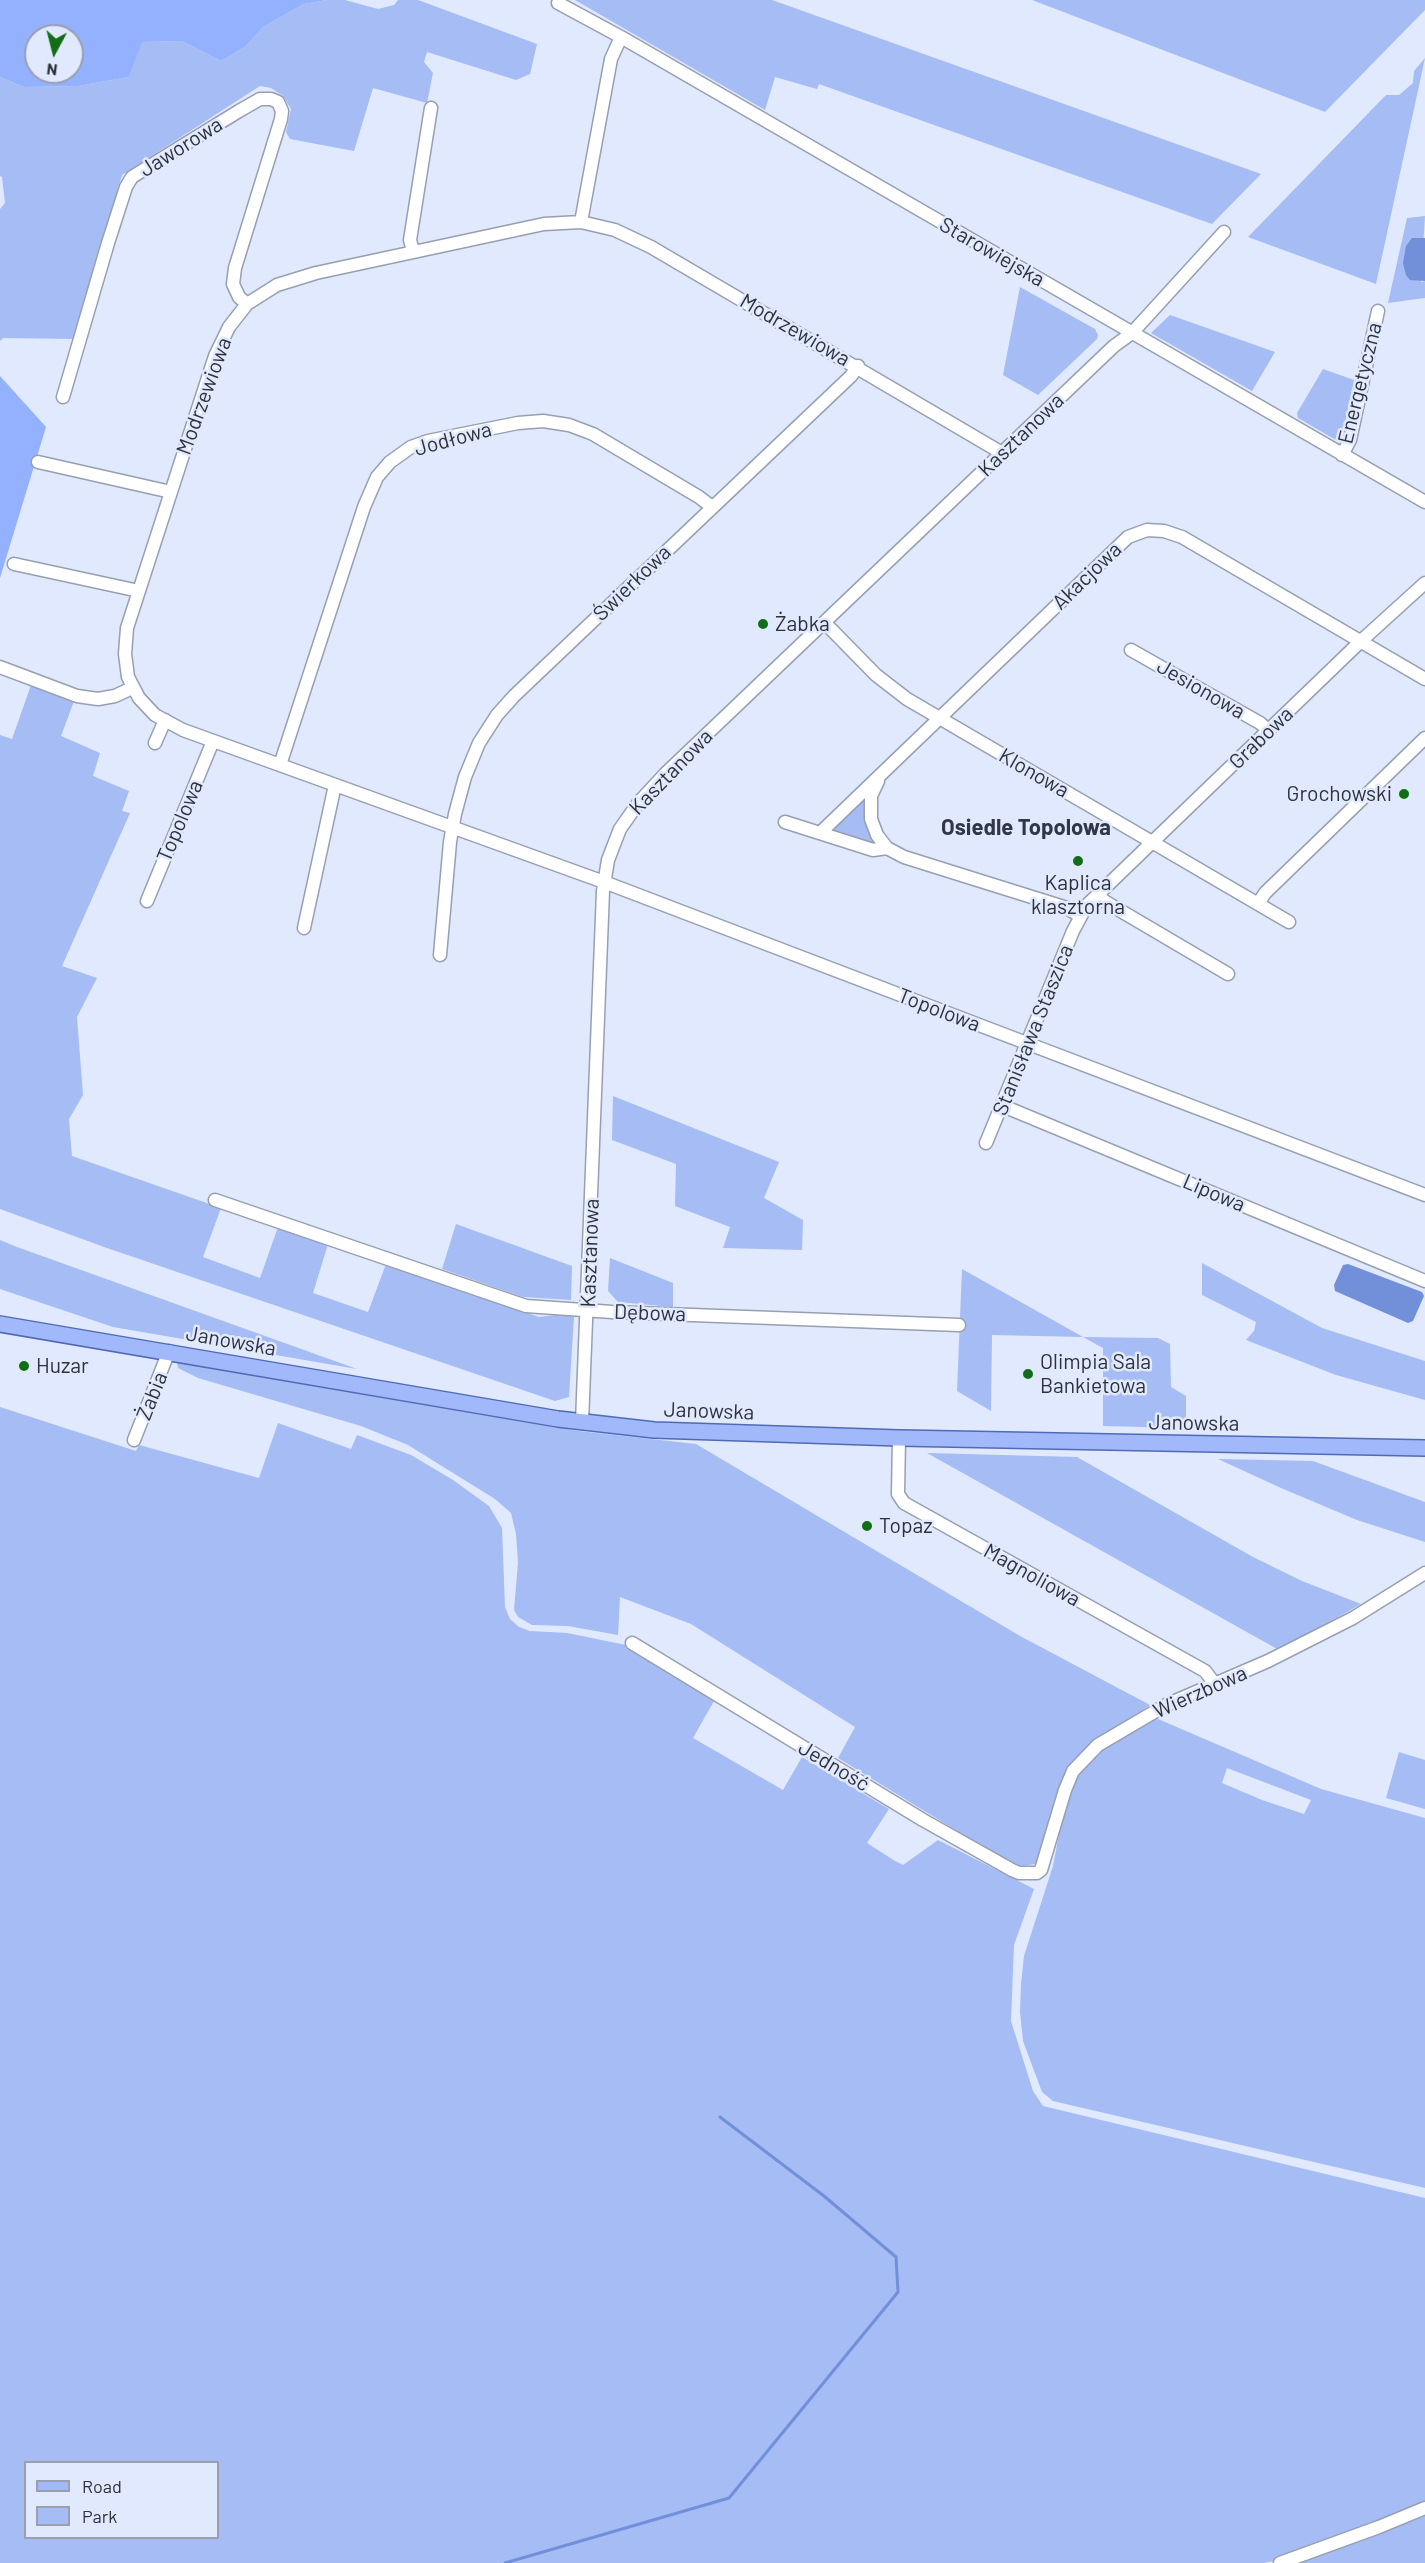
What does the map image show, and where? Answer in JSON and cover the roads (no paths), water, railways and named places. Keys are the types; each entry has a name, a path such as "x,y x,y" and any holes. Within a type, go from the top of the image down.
{"main road":[{"name":"Janowska","path":"0,1324 582,1422 689,1432 1425,1448"}],"street":[{"name":"Starowiejska","path":"558,3 621,37 1425,502"},
{"path":"581,222 611,58 621,37"},
{"name":"Jaworowa","path":"63,397 108,243 126,187 132,177 239,111 261,99 271,99 278,102 282,111 281,119 235,268 233,284 239,297 247,304"},
{"path":"413,252 410,240 431,108"},
{"name":"Modrzewiowa","path":"132,688 125,654 127,628 215,356 229,327 247,304 277,285 316,273 544,224 581,222 615,230 651,247 858,366 1002,453"},
{"name":"Kasztanowa","path":"582,1422 604,882 614,841 627,816 1002,453 1114,346 1132,333 1224,232"},
{"name":"Energetyczna","path":"1342,454 1350,441 1378,311"},
{"name":"Świerkowa","path":"452,828 465,777 479,743 497,715 514,696 851,376 858,366"},
{"name":"Jodłowa","path":"280,765 364,507 377,477 390,462 411,447 429,441 518,423 543,422 569,425 593,434 712,507"},
{"path":"38,462 171,492"},
{"name":"Akacjowa","path":"820,833 1128,537 1147,530 1164,531 1182,537 1425,679"},
{"path":"14,564 139,591"},
{"name":"Grabowa","path":"1080,916 1098,894 1361,641 1425,583"},
{"name":"Klonowa","path":"825,623 876,675 907,699 1289,922"},
{"name":"Jesionowa","path":"1131,650 1260,723 1268,730"},
{"path":"0,667 77,696 98,699 115,696 132,688"},
{"name":"Topolowa","path":"132,688 156,715 183,730 604,882 1425,1195"},
{"path":"155,743 165,720"},
{"path":"1258,903 1265,893 1425,738"},
{"name":"Topolowa","path":"147,901 213,741"},
{"name":"Akacjowa","path":"881,775 871,796 871,819 877,835 887,848"},
{"path":"304,928 335,785"},
{"path":"785,822 873,850 887,848 904,857 1067,908 1080,916"},
{"path":"441,955 452,828"},
{"path":"1098,894 1104,901 1228,974"},
{"name":"Stanisława Staszica","path":"986,1143 1080,916"},
{"name":"Lipowa","path":"1003,1106 1425,1281"},
{"name":"Dębowa","path":"215,1200 526,1306 612,1312 959,1324"},
{"name":"Żabia","path":"134,1440 169,1352"},
{"name":"Magnoliowa","path":"899,1438 898,1494 904,1503 1205,1671 1215,1684"},
{"name":"Wierzbowa","path":"1041,1870 1073,1771 1098,1745 1151,1713 1268,1661 1353,1618 1425,1573"},
{"name":"Jedność","path":"632,1643 923,1820 1012,1870 1024,1874 1041,1870"},
{"path":"1280,2563 1425,2508"}],"waterway":[{"path":"505,2563 729,2498 898,2292 896,2257 824,2196 720,2117"}],"place":[{"name":"Żabka","path":"763,624"},
{"name":"Grochowski","path":"1404,794"},
{"name":"Kaplica klasztorna","path":"1078,861"},
{"name":"Huzar","path":"24,1366"},
{"name":"Olimpia Sala Bankietowa","path":"1028,1374"},
{"name":"Topaz","path":"867,1526"}],"district":[{"name":"Osiedle Topolowa","path":"1026,828"}]}
